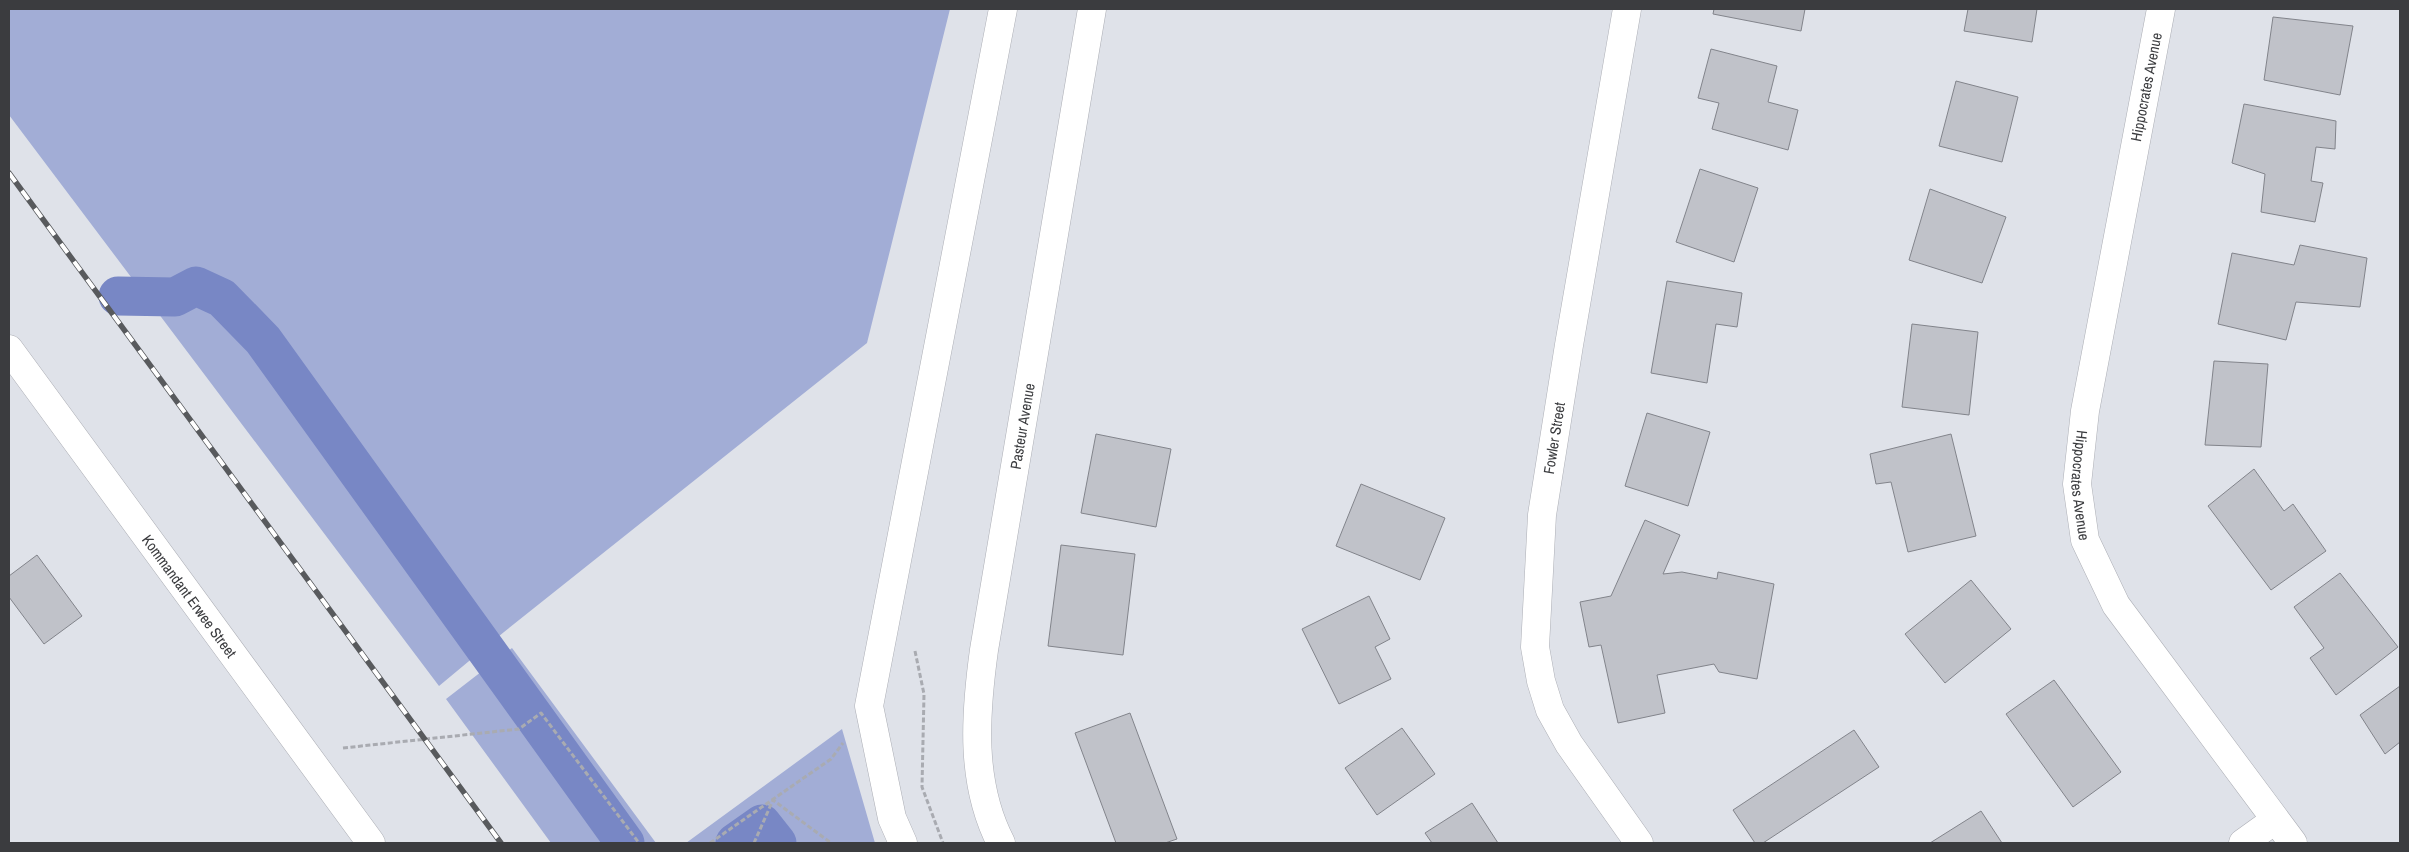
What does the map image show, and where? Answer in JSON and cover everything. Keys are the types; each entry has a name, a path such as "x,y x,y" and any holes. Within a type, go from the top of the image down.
{"street":[{"path":"903,843 892,818 869,706 1003,9"},
{"name":"Pasteur Avenue","path":"1001,843 981,784 977,746 977,702 985,640 1092,9"},
{"name":"Fowler Street","path":"1627,9 1569,346 1544,506 1535,647 1541,681 1550,710 1569,744 1639,843"},
{"name":"Hippocrates Avenue","path":"2161,9 2085,411 2077,484 2085,540 2116,606 2293,843"},
{"name":"Kommandant Erwee Street","path":"9,349 371,843"},
{"path":"2243,843 2275,820"}],"path":[{"path":"914,647 924,694 922,787 943,843"},
{"path":"710,843 831,759 869,706"},
{"path":"304,752 519,729 541,713 639,843"},
{"path":"754,843 773,800"},
{"path":"773,800 831,843"}],"shaded area":[{"path":"9,9 950,9 867,343 439,686 9,115"},
{"path":"512,648 656,843 551,843 446,699"},
{"path":"842,729 875,843 686,843"}],"building":[{"path":"1714,9 1805,9 1801,31 1713,14"},
{"path":"1968,9 2037,9 2032,42 1964,31"},
{"path":"2273,17 2353,26 2340,95 2264,80"},
{"path":"1711,49 1777,66 1768,102 1798,110 1788,150 1712,129 1719,103 1698,98"},
{"path":"1956,81 2018,97 2002,162 1939,146"},
{"path":"2244,104 2336,121 2335,149 2316,147 2311,181 2323,183 2315,222 2261,212 2265,174 2232,163"},
{"path":"1700,169 1758,188 1734,262 1676,242"},
{"path":"1930,189 2006,217 1982,283 1909,260"},
{"path":"2300,245 2367,258 2360,307 2296,302 2286,340 2218,324 2232,253 2294,265"},
{"path":"1667,281 1742,293 1737,327 1716,324 1707,383 1651,373"},
{"path":"1912,324 1978,332 1969,415 1902,407"},
{"path":"2214,361 2268,364 2261,447 2205,445"},
{"path":"1647,413 1710,432 1688,506 1625,486"},
{"path":"1096,434 1171,449 1156,527 1081,513"},
{"path":"1951,434 1976,536 1908,552 1891,482 1876,484 1870,454"},
{"path":"2254,469 2284,511 2293,504 2326,551 2271,590 2208,506"},
{"path":"1361,484 1445,518 1420,580 1336,546"},
{"path":"1645,520 1680,535 1663,574 1682,572 1717,579 1718,572 1774,584 1757,679 1719,672 1714,664 1657,675 1665,713 1618,723 1601,645 1589,647 1580,602 1611,596"},
{"path":"1061,545 1135,554 1123,655 1048,646"},
{"path":"37,555 82,616 44,644 9,597 9,576"},
{"path":"2340,573 2398,647 2336,695 2310,658 2324,648 2294,607"},
{"path":"1971,580 2011,629 1945,683 1905,634"},
{"path":"1369,596 1390,639 1375,647 1391,679 1339,704 1302,629"},
{"path":"2054,680 2121,772 2073,807 2006,714"},
{"path":"2400,686 2400,742 2385,754 2360,715"},
{"path":"1130,713 1177,839 1165,843 1116,843 1075,733"},
{"path":"1402,728 1435,774 1377,815 1345,768"},
{"path":"1854,730 1879,767 1763,843 1755,843 1733,810"},
{"path":"1472,803 1498,843 1432,843 1425,833"},
{"path":"1981,811 2002,843 1930,843"}],"waterway":[{"path":"118,296 175,297 196,286 222,298 263,340 625,843"},
{"path":"735,843 762,824 777,843"}],"railway":[{"path":"9,173 501,843"}]}
